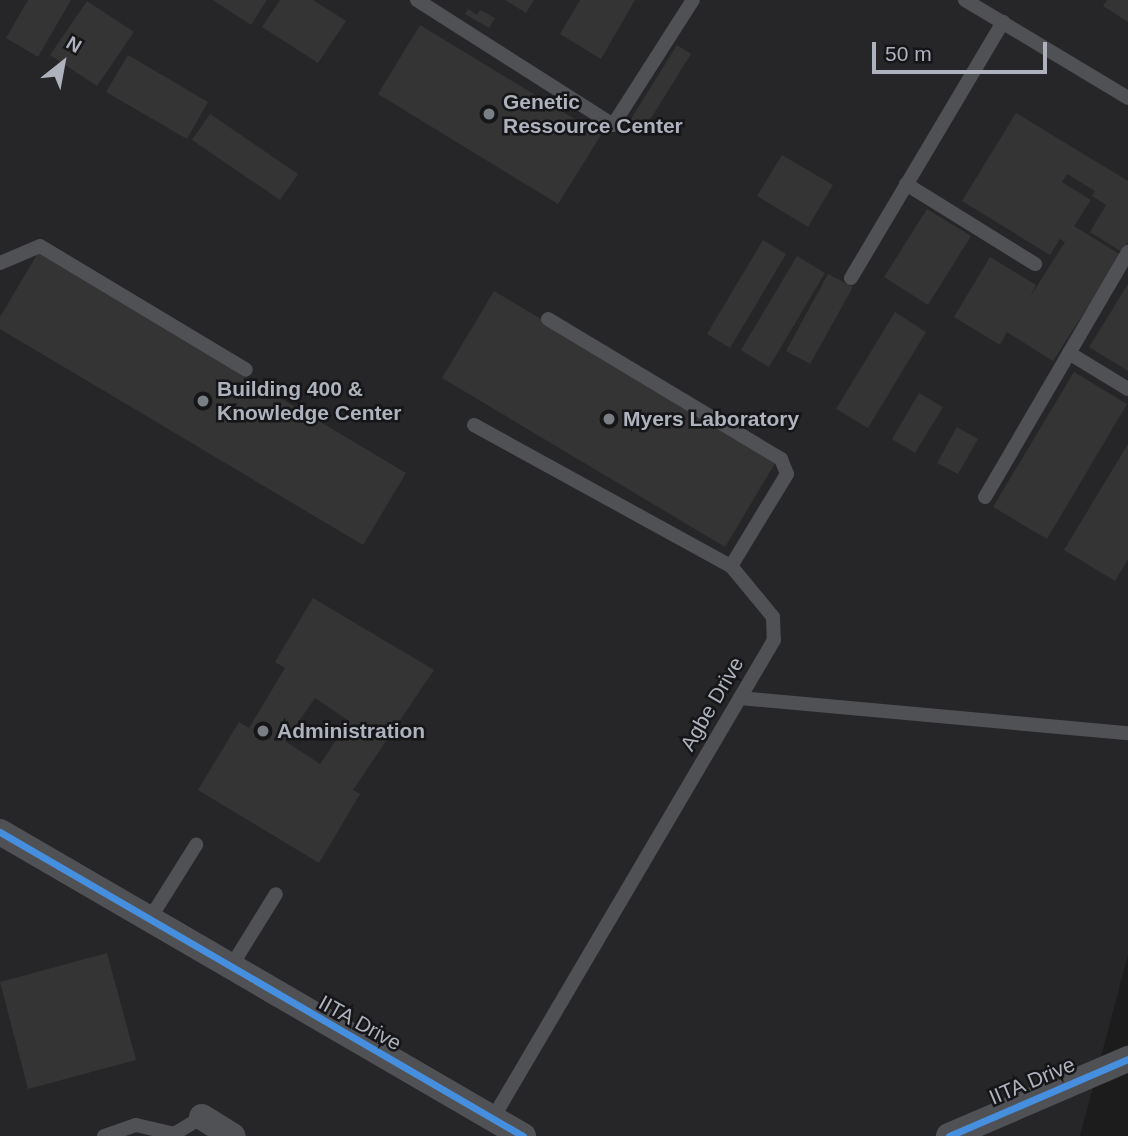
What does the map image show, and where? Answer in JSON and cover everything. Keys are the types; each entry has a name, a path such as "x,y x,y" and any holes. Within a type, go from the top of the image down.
{"street":[{"name":"IITA Drive","path":"0,832 487,1127 523,1136"},
{"name":"IITA Drive","path":"949,1136 1128,1059"},
{"path":"197,1127 233,1136"}],"lane":[{"path":"417,0 613,125 693,0"},
{"path":"965,0 1128,99"},
{"path":"851,278 1003,22"},
{"path":"906,184 1035,264"},
{"path":"0,263 40,246 246,370"},
{"path":"985,497 1128,252"},
{"path":"548,319 782,459 787,474 731,566"},
{"path":"1069,353 1128,389"},
{"name":"Agbe Drive","path":"474,425 731,566 773,617 774,640 487,1127"},
{"path":"740,698 1128,733"},
{"path":"149,920 196,845"},
{"path":"229,970 276,894"},
{"path":"104,1136 136,1125 174,1134 197,1127"}],"shaded area":[{"path":"0,0 1128,0 1128,955 1080,1136 0,1136"}],"building":[{"path":"28,0 71,0 38,57 6,38"},
{"path":"213,0 267,0 251,25"},
{"path":"280,0 313,0 346,21 318,63 262,27"},
{"path":"505,0 534,0 526,13"},
{"path":"580,0 635,0 601,59 560,34"},
{"path":"1107,0 1128,0 1128,22 1103,6"},
{"path":"87,1 134,32 97,86 50,55"},
{"path":"468,9 477,15 480,10 495,18 489,28 465,14"},
{"name":"Genetic Ressource Center","path":"420,25 601,135 558,204 378,94"},
{"path":"677,45 691,54 643,131 629,122"},
{"path":"128,55 208,102 187,139 106,92"},
{"path":"1016,113 1128,181 1128,242 1122,252 1090,232 1106,205 1092,196 1095,191 1067,174 1062,182 1091,200 1074,226 1121,255 1053,361 1007,332 1000,345 954,317 990,257 1036,285 1030,297 1065,242 1060,239 1050,255 962,201"},
{"path":"210,114 298,174 280,200 192,140"},
{"path":"782,155 833,185 808,227 757,196"},
{"path":"927,209 971,236 928,305 884,277"},
{"path":"763,240 786,254 730,348 707,334"},
{"name":"Building 400 & Knowledge Center","path":"38,253 406,473 363,545 0,329 0,317"},
{"path":"797,256 825,273 769,367 741,350"},
{"path":"828,274 853,287 810,364 786,351"},
{"path":"1128,284 1128,371 1089,347"},
{"name":"Myers Laboratory","path":"494,291 777,460 725,547 442,378"},
{"path":"895,312 926,332 868,428 836,409"},
{"path":"1074,372 1127,404 1047,539 993,507"},
{"path":"919,393 943,407 915,453 892,439"},
{"path":"957,427 978,439 958,474 937,463"},
{"path":"1128,444 1128,559 1115,581 1064,550"},
{"name":"Administration","path":"313,598 434,670 353,790 360,794 319,863 198,790 239,722 249,728 285,668 275,662","holes":["315,698 349,721 320,764 285,741"]},
{"path":"107,953 136,1060 28,1089 0,982"}],"cycle path":[{"path":"0,832 523,1136"},
{"path":"949,1136 1128,1059"}],"place":[{"name":"Genetic Ressource Center","path":"489,114"},
{"name":"Building 400 & Knowledge Center","path":"203,401"},
{"name":"Myers Laboratory","path":"609,419"},
{"name":"Administration","path":"263,731"}]}
